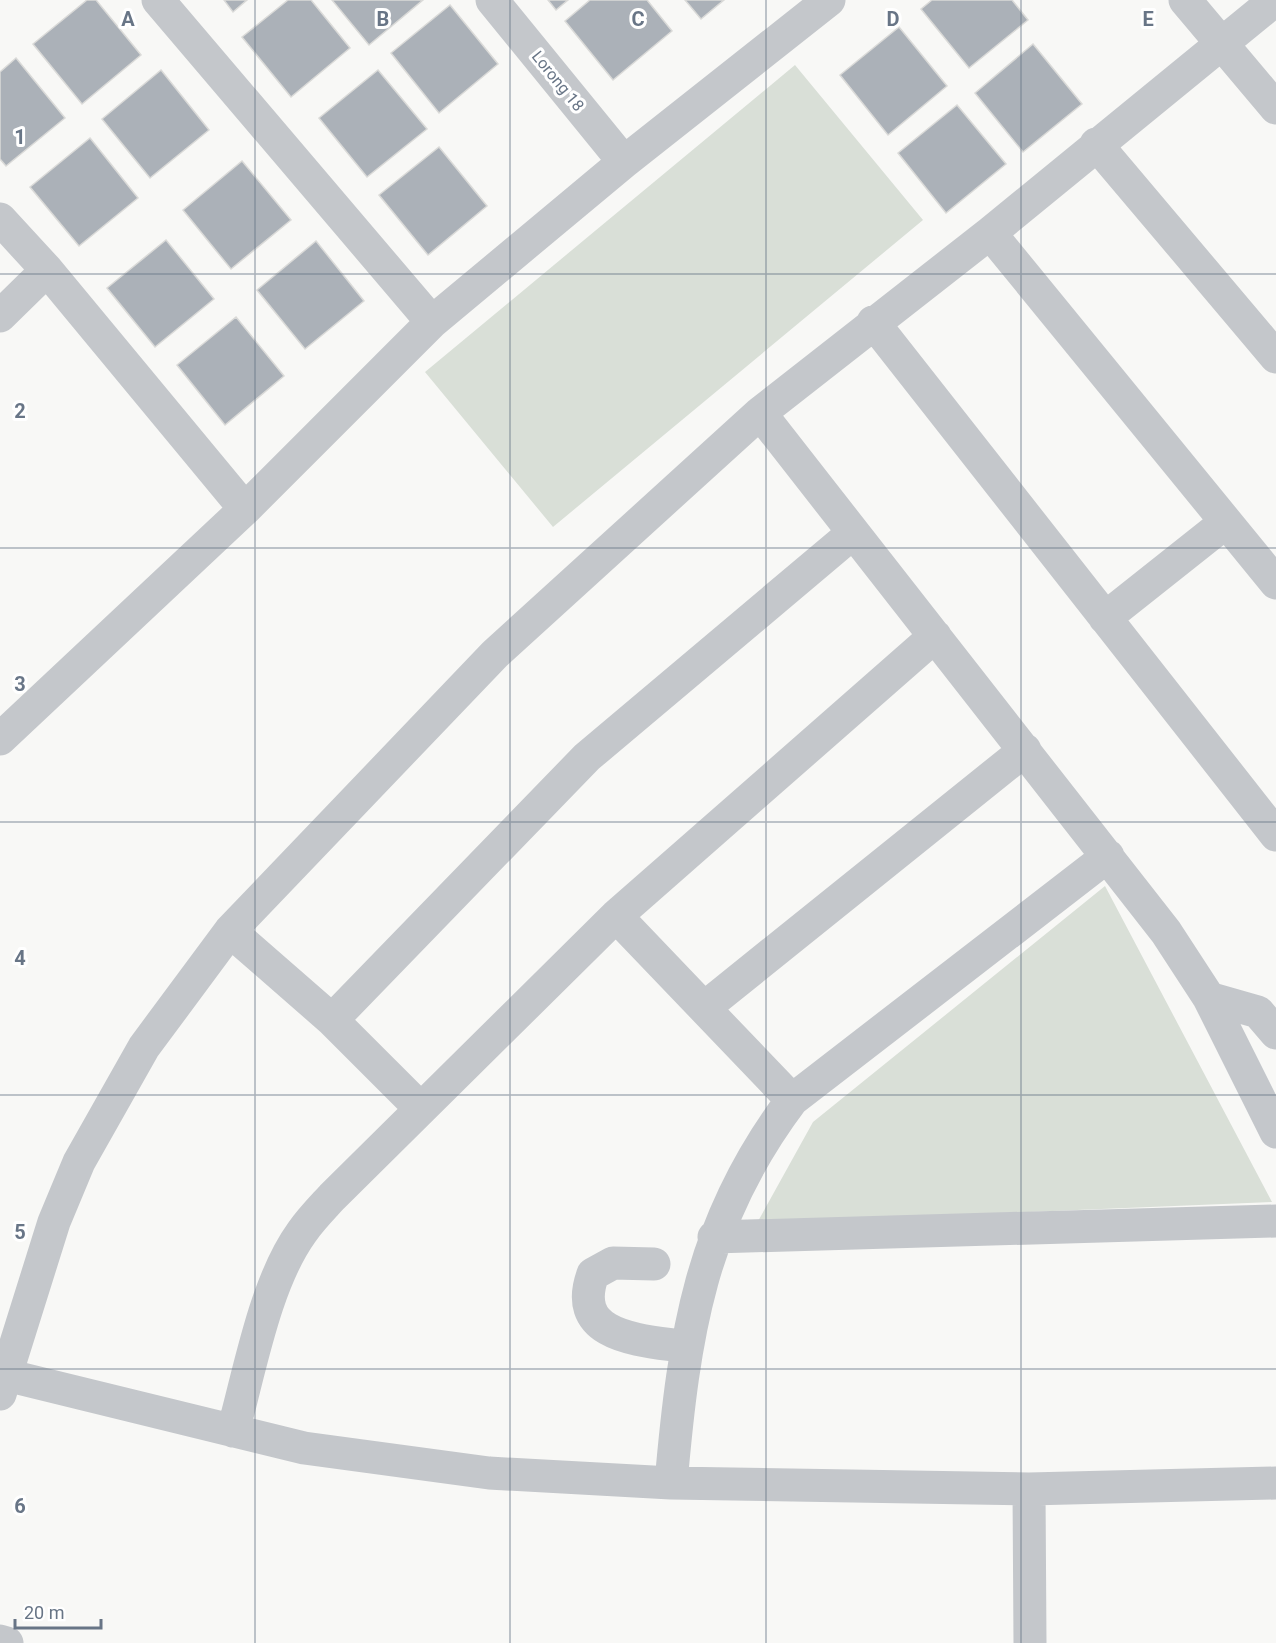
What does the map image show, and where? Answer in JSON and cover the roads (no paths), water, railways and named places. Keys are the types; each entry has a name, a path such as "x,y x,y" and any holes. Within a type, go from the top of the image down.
{"street":[{"path":"158,0 432,322"},
{"name":"Lorong 18","path":"492,0 624,162"},
{"path":"0,739 244,509 432,322 624,162 829,0"},
{"path":"1185,0 1276,108"},
{"path":"1275,0 1220,42 990,233 873,322 760,413 495,654 230,931 144,1047 79,1162 54,1222 3,1385 233,1431 304,1448 489,1473 671,1483 1029,1489 1276,1483"},
{"path":"1096,144 1276,357"},
{"path":"0,219 47,270 244,509"},
{"path":"990,233 1276,583"},
{"path":"0,316 47,270"},
{"path":"873,322 1276,835"},
{"path":"760,413 1166,932 1209,998 1276,1132"},
{"path":"1105,618 1226,522"},
{"path":"332,1020 588,757 853,533"},
{"path":"233,1431 269,1301 282,1267 302,1232 332,1197 616,916 935,636"},
{"path":"704,1008 1025,750"},
{"path":"671,1483 687,1347 714,1237 740,1179 764,1137 792,1100 1108,856"},
{"path":"616,916 792,1100"},
{"path":"230,931 332,1020 420,1108"},
{"path":"1209,998 1257,1012 1276,1033"},
{"path":"714,1237 1276,1221"},
{"path":"654,1264 612,1263 593,1274 587,1291 592,1313 604,1329 618,1336 687,1347"},
{"path":"1029,1489 1030,1643"},
{"path":"0,1641 7,1643"}]}
